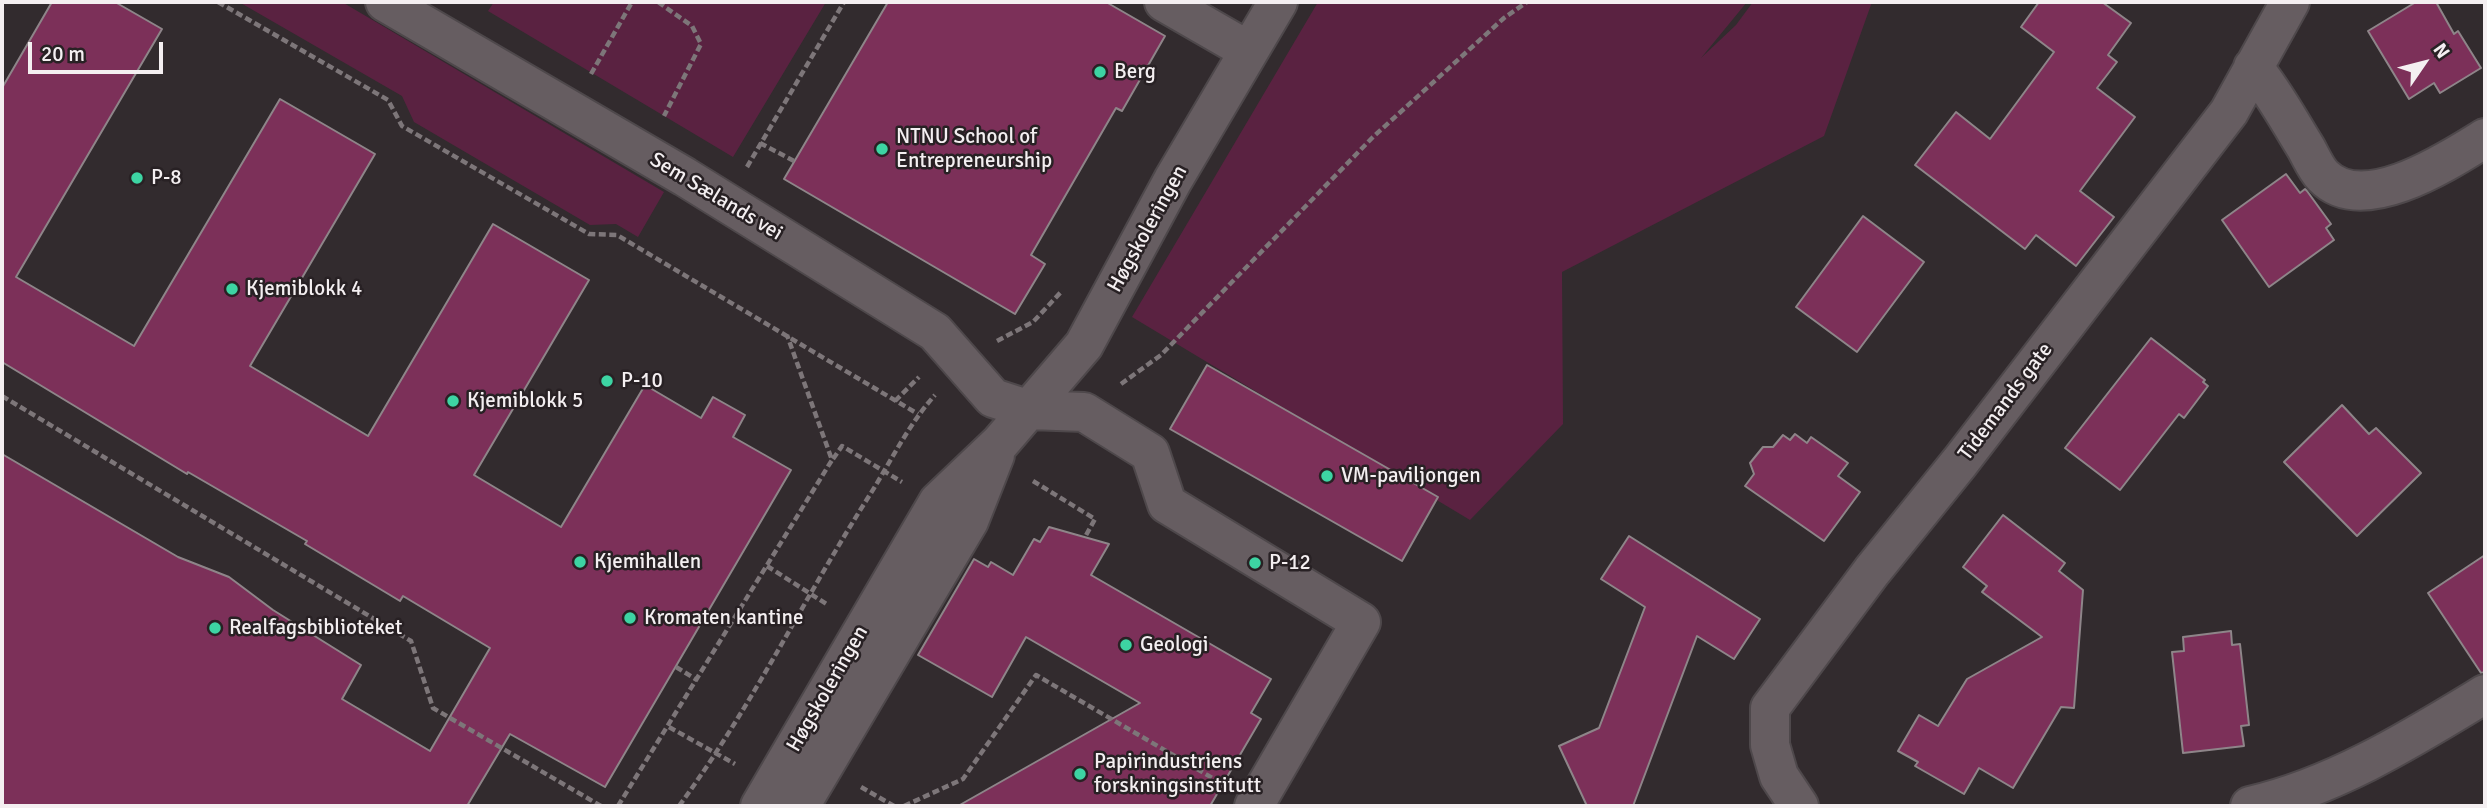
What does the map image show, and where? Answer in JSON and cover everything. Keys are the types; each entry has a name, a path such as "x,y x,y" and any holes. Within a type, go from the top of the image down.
{"street":[{"name":"Sem Sælands vei","path":"385,2 726,202 935,332 993,398 1030,410 1084,412"},
{"path":"1164,2 1249,51"},
{"name":"Høgskoleringen","path":"760,806 938,502 1000,443 1084,345 1173,180 1278,2"},
{"name":"Tidemands gate","path":"1799,806 1779,776 1769,746 1770,708 1872,571 1960,462 2229,112 2290,2"},
{"path":"2253,67 2267,84 2324,177 2350,192 2387,187 2435,169 2485,138"},
{"path":"1084,412 1150,453 1167,504 1361,622 1254,806"},
{"name":"Høgskoleringen","path":"800,806 969,522 1000,443"},
{"path":"2250,806 2276,800 2359,768 2485,694"}],"path":[{"path":"218,2 388,100 402,126 589,234 617,235 918,414"},
{"path":"592,71 632,2"},
{"path":"658,2 692,26 701,44 665,114"},
{"path":"726,202 844,2"},
{"path":"1084,412 1161,355 1373,137 1504,18 1527,2"},
{"path":"761,143 794,161"},
{"path":"787,334 832,460"},
{"path":"895,401 922,374"},
{"path":"679,806 718,754 918,414 941,388"},
{"path":"2,396 411,641 433,708 601,806"},
{"path":"618,806 842,446 884,471"},
{"path":"1033,481 1095,519 1085,537"},
{"path":"767,566 837,611"},
{"path":"676,667 697,680"},
{"path":"904,806 963,779 1036,675 1198,769"},
{"path":"669,727 741,768"},
{"path":"856,783 894,806"}],"shaded area":[{"path":"239,2 342,2 664,192 638,237 616,224 590,225 414,122 402,96"},
{"path":"494,2 826,2 733,157 488,11"},
{"path":"1318,2 1747,2 1701,58 1736,25 1753,2 1872,2 1824,136 1562,272 1563,424 1470,520 1132,317"}],"building":[{"path":"52,2 115,2 162,29 16,277 134,346 280,99 375,154 250,366 368,436 493,224 589,280 474,475 561,527 645,385 701,418 713,397 745,415 733,437 791,470 605,787 510,734 467,806 2,806 2,454 178,557 229,577 273,610 361,665 342,699 430,751 490,648 403,596 400,601 305,544 307,541 188,472 187,474 2,362 2,88"},
{"path":"888,2 1106,2 1165,36 1122,111 1116,108 1031,255 1045,264 1015,314 784,179"},
{"path":"2039,2 2102,2 2131,23 2108,55 2117,62 2097,88 2135,117 2080,191 2114,217 2076,266 2036,235 2025,249 1915,165 1956,112 1990,139 2054,52 2021,27"},
{"path":"2416,2 2436,2 2454,34 2458,31 2481,68 2440,93 2434,83 2409,99 2368,31"},
{"path":"2286,174 2300,193 2305,189 2307,191 2331,224 2326,228 2334,240 2269,287 2222,220"},
{"path":"1863,216 1924,262 1857,352 1796,307"},
{"path":"2151,338 2205,380 2203,382 2208,386 2184,418 2179,414 2120,490 2065,448"},
{"name":"VM-paviljongen","path":"1207,365 1438,497 1402,561 1170,429"},
{"path":"2342,405 2369,434 2376,428 2421,473 2357,536 2284,462"},
{"path":"1795,434 1807,443 1811,437 1848,463 1838,476 1860,492 1824,541 1745,486 1754,474 1750,463 1763,447 1773,447 1783,435 1790,440"},
{"path":"2003,515 2065,563 2059,571 2083,590 2074,708 2061,707 2013,788 1979,768 1964,794 1915,766 1918,762 1898,751 1919,715 1938,726 1967,679 2042,637 1982,592 1987,586 1963,567"},
{"name":"Geologi","path":"1049,527 1109,544 1091,575 1271,679 1251,713 1261,719 1210,806 958,806 1140,703 1026,637 992,697 918,655 974,559 988,567 991,562 1013,575 1034,539 1040,542"},
{"path":"1629,536 1760,619 1734,659 1697,636 1633,806 1587,806 1559,746 1599,728 1645,607 1601,579"},
{"path":"2485,555 2485,672 2481,673 2428,593"},
{"path":"2231,631 2232,645 2240,644 2249,725 2241,726 2244,746 2183,753 2172,652 2184,651 2183,637"}],"place":[{"name":"Berg","path":"1100,72"},
{"name":"NTNU School of Entrepreneurship","path":"882,149"},
{"name":"P-8","path":"137,178"},
{"name":"Kjemiblokk 4","path":"232,289"},
{"name":"P-10","path":"607,381"},
{"name":"Kjemiblokk 5","path":"453,401"},
{"name":"VM-paviljongen","path":"1327,476"},
{"name":"Kjemihallen","path":"580,562"},
{"name":"P-12","path":"1255,563"},
{"name":"Kromaten kantine","path":"630,618"},
{"name":"Realfagsbiblioteket","path":"215,628"},
{"name":"Geologi","path":"1126,645"},
{"name":"Papirindustriens forskningsinstitutt","path":"1080,774"}]}
